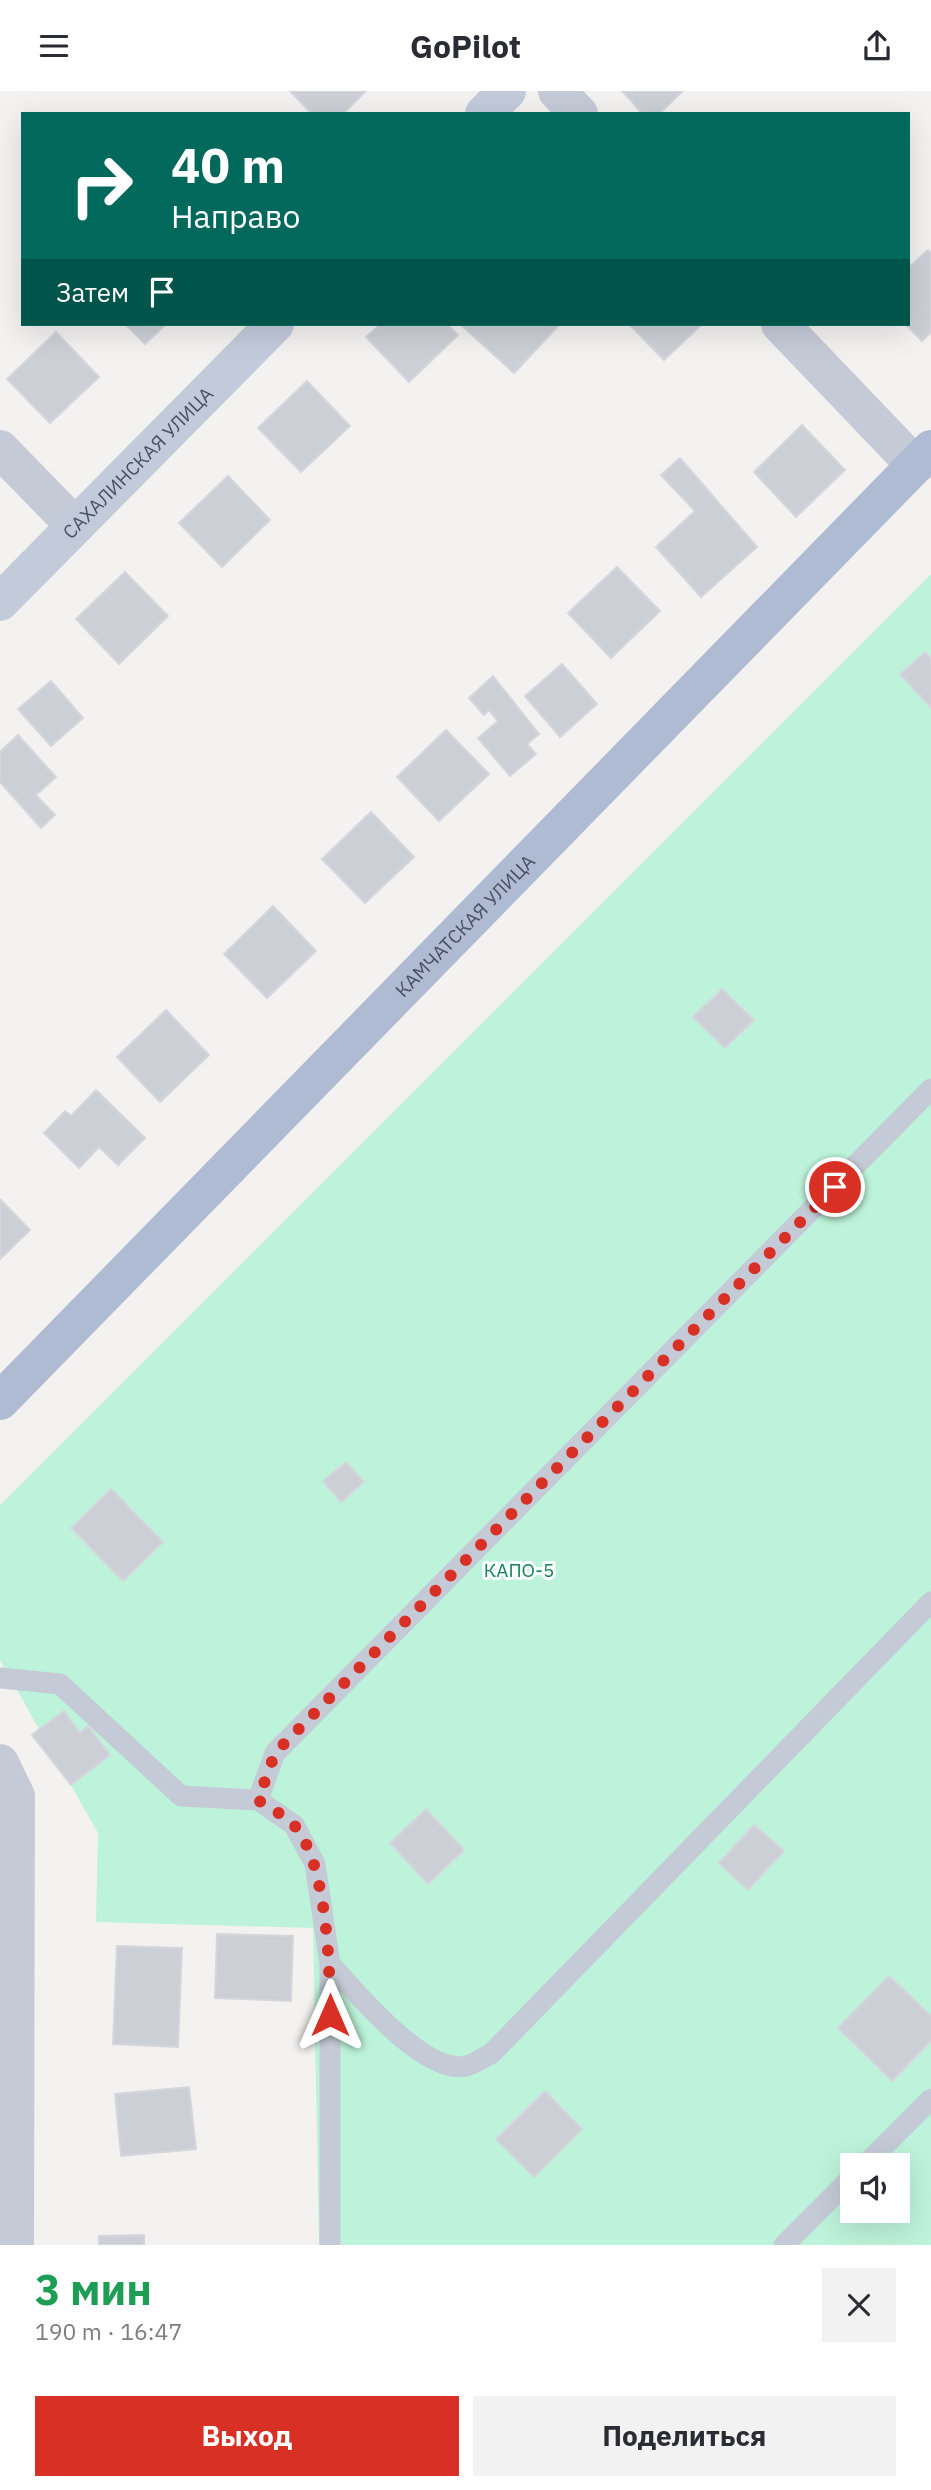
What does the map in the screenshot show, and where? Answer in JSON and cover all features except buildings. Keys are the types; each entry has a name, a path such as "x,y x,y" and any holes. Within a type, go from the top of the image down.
{"main road":[{"path":"486,112 507,91"},
{"name":"САХАЛИНСКАЯ УЛИЦА","path":"0,602 273,326"},
{"name":"КАМЧАТСКАЯ УЛИЦА","path":"0,1401 923,457"}],"street":[{"path":"557,91 577,112"},
{"path":"782,326 923,457"},
{"path":"0,449 74,525"},
{"path":"0,1763 16,1795 15,2245"}],"lane":[{"path":"258,1800 275,1753 931,1089"},
{"path":"330,1964 389,2028 436,2062 466,2067 491,2053 931,1601"},
{"path":"0,1678 60,1684 181,1796 258,1800 293,1825 315,1864 330,1964 330,2245"},
{"path":"877,2153 931,2099"},
{"path":"785,2245 840,2189"}],"green space":[{"name":"КАПО-5","path":"931,574 931,2245 319,2245 313,1928 96,1922 98,1833 0,1660 0,1505"}],"route":[{"path":"330,2015 330,1964 315,1864 293,1825 258,1800 275,1753 835,1187"}]}
